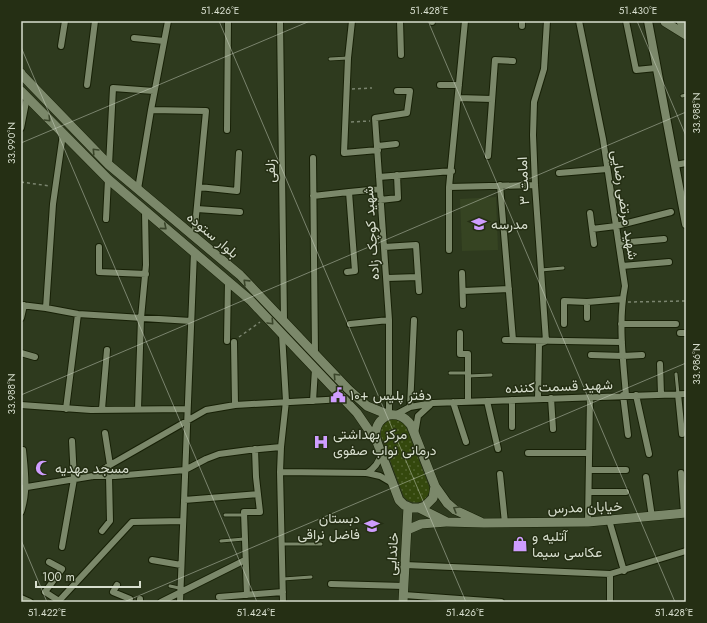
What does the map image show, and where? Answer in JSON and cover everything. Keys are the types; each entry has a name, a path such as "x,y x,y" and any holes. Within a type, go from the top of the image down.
{"main road":[{"path":"664,21 675,21"},
{"path":"664,21 686,35"},
{"path":"681,21 686,29"},
{"name":"بلوار ستوده","path":"21,72 22,76 109,165 240,276 348,389 367,406 405,418 415,434 435,486 447,503 455,510 484,523"},
{"name":"بلوار ستوده","path":"24,94 108,179 145,212 228,280 266,317 357,413 377,442"},
{"path":"392,415 381,420 375,434 399,500 408,507 419,508 447,522"},
{"path":"419,508 425,506 433,498 435,486"},
{"name":"خاندایی","path":"404,594 408,507"},
{"name":"خیابان مدرس","path":"407,530 421,524 447,522 588,522 685,513"}],"street":[{"path":"61,46 65,21"},
{"path":"87,84 95,21"},
{"path":"138,189 154,91 168,21"},
{"path":"227,130 228,21"},
{"name":"زلفی","path":"280,21 284,321"},
{"path":"352,21 346,90 344,153 396,144"},
{"path":"400,21 402,55"},
{"path":"449,250 449,187 452,171 465,21"},
{"name":"امامت ۳","path":"546,341 534,185 533,135 534,102 543,74 547,21"},
{"name":"شهید مرتضی رضایی","path":"579,21 607,169 625,286 622,342 628,435"},
{"path":"626,21 636,70 656,68"},
{"path":"648,21 675,165 683,193 686,224"},
{"path":"134,38 164,42"},
{"path":"488,156 495,60 513,60"},
{"path":"440,85 459,85"},
{"path":"109,165 113,88 154,91"},
{"path":"375,121 375,118 407,113 410,91 397,91"},
{"path":"21,128 24,94"},
{"path":"458,98 492,99"},
{"path":"151,110 206,111 194,237"},
{"name":"شهید کوچک زاده","path":"375,121 387,278 392,415"},
{"path":"46,308 53,204 63,134"},
{"path":"199,187 237,190 239,153"},
{"path":"313,158 315,354"},
{"path":"675,165 686,163"},
{"path":"559,173 607,169"},
{"path":"379,177 452,171"},
{"path":"380,200 398,198 397,175"},
{"path":"106,219 108,179"},
{"path":"500,185 513,340"},
{"path":"449,187 534,185"},
{"path":"313,196 380,189"},
{"path":"347,272 355,272 349,192"},
{"path":"197,209 240,212"},
{"path":"138,409 142,318 146,274 145,212"},
{"path":"592,229 616,226 672,212"},
{"path":"590,213 594,244"},
{"path":"618,243 664,239"},
{"path":"384,247 416,245 419,291"},
{"path":"99,246 99,272 146,274"},
{"path":"180,602 179,590 194,252"},
{"path":"622,266 669,262"},
{"path":"462,273 463,305"},
{"path":"387,278 418,277"},
{"path":"228,280 230,341 235,405"},
{"path":"463,291 509,289"},
{"path":"564,324 564,301 623,301"},
{"path":"587,302 587,318"},
{"path":"21,318 22,305 78,314 191,321"},
{"path":"66,409 78,314"},
{"path":"350,324 389,320"},
{"path":"410,407 414,320"},
{"path":"622,324 676,324"},
{"path":"460,333 460,354 468,354 468,401"},
{"path":"282,334 286,401 280,472 283,602"},
{"path":"505,340 622,342"},
{"path":"538,399 539,344 546,341"},
{"path":"102,409 107,350"},
{"path":"21,354 36,356"},
{"path":"591,355 642,355"},
{"path":"660,364 661,394"},
{"path":"313,400 315,369"},
{"path":"678,394 682,434"},
{"name":"شهید قسمت کننده","path":"392,415 410,407 433,403 686,394"},
{"path":"636,395 649,454"},
{"path":"588,522 590,397"},
{"path":"551,398 554,429"},
{"path":"93,476 206,410 235,405 344,399"},
{"path":"512,400 512,427"},
{"path":"487,401 498,449"},
{"path":"453,402 466,442"},
{"path":"415,434 418,416 433,403"},
{"path":"21,405 91,410 188,409"},
{"path":"105,433 110,465"},
{"path":"62,547 74,479 72,441"},
{"path":"24,488 93,476 185,470 206,458 218,454 281,447"},
{"path":"247,595 244,512 260,512 256,477 255,449"},
{"path":"21,512 25,499 23,450"},
{"path":"528,453 589,453"},
{"path":"367,473 376,466 381,454"},
{"path":"590,470 626,470"},
{"path":"280,472 367,473 380,476 393,484"},
{"path":"681,473 685,513"},
{"path":"500,474 505,523"},
{"path":"102,531 110,521 109,476"},
{"path":"646,476 652,517"},
{"path":"589,492 626,492"},
{"path":"184,500 258,494"},
{"path":"609,520 624,571"},
{"path":"49,562 62,569 46,592 58,602 132,522 183,521"},
{"path":"405,565 610,574 624,571 686,550"},
{"path":"152,560 181,565"},
{"path":"161,602 179,590 245,560"},
{"path":"610,574 610,602"},
{"path":"114,583 113,592 129,601"},
{"path":"331,584 404,594 501,602"},
{"path":"219,597 283,592"},
{"path":"21,598 30,602"}],"lane":[{"path":"330,59 348,58"},
{"path":"541,270 563,268"},
{"path":"450,373 491,375"},
{"path":"676,374 678,394"},
{"path":"225,515 244,515"},
{"path":"221,541 244,539"},
{"path":"282,544 321,544"},
{"path":"282,579 311,577"},
{"path":"170,586 179,590"}],"path":[{"path":"346,90 372,88"},
{"path":"346,122 375,121"},
{"path":"21,182 56,186"},
{"path":"623,301 686,301"},
{"path":"230,341 266,317"}],"shaded area":[{"name":"مدرسه","path":"496,197 498,250 462,251 460,199"},
{"path":"394,419 402,422 406,427 430,489 426,498 420,502 412,502 404,497 381,436 383,425"}],"place":[{"name":"مدرسه","path":"479,224"},
{"name":"دفتر پلیس +۱۰","path":"338,395"},
{"name":"مرکز بهداشتی درمانی نواب صفوی","path":"321,442"},
{"name":"مسجد مهدیه","path":"43,468"},
{"name":"دبستان فاضل نراقی","path":"372,526"},
{"name":"آتلیه و عکاسی سیما","path":"520,544"}]}
